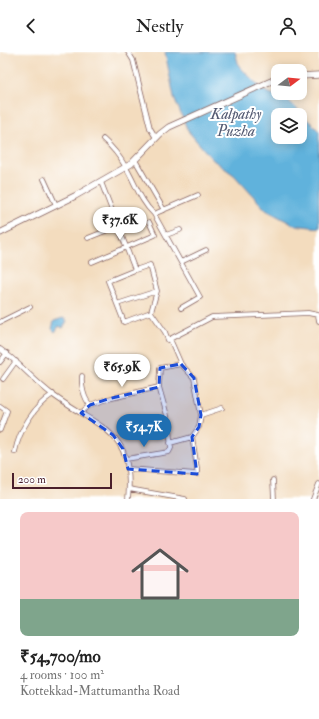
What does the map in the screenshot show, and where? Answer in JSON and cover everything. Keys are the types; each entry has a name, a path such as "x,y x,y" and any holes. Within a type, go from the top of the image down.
{"main road":[{"path":"307,76 319,75"},
{"path":"0,233 101,182 135,160 156,138 176,123 271,82"}],"street":[{"path":"128,52 133,60 150,128 156,138"},
{"path":"103,139 116,151 146,207 154,214 200,297 181,308"},
{"path":"135,160 164,210"},
{"path":"44,180 56,205"},
{"path":"101,182 135,270"},
{"path":"154,214 198,195"},
{"path":"92,262 155,235 149,222"},
{"path":"88,238 118,226"},
{"path":"166,235 180,230"},
{"path":"181,262 206,250"},
{"path":"150,265 158,291 151,312 124,322 108,281 150,265"},
{"path":"118,304 158,291"},
{"path":"0,322 30,307"},
{"path":"128,469 197,474 192,438 199,427 201,415 194,378 181,364 170,339 168,340 165,332 151,312"},
{"path":"170,339 212,317 308,313 318,315 319,320"},
{"path":"0,348 52,394 81,413 99,422 113,435 124,449 128,469 128,499"},
{"path":"0,362 7,353"},
{"path":"3,379 16,361"},
{"path":"126,459 169,452 170,443 168,419 159,387 160,368 181,364"},
{"path":"82,376 81,383 86,400 90,405"},
{"path":"81,413 90,405 159,387"},
{"path":"15,452 17,443 30,417 52,394"},
{"path":"0,406 7,411 0,430"},
{"path":"201,415 222,408"},
{"path":"170,443 192,438"},
{"path":"273,480 274,499"},
{"path":"313,499 319,484"},
{"path":"129,489 185,499"}],"highlighted area":[{"path":"181,364 194,378 201,415 199,427 192,437 197,474 128,469 123,449 113,435 81,413 90,405 108,399 159,387 160,368"}],"water":[{"name":"Kalpathy Puzha","path":"165,52 235,52 239,66 264,91 271,94 271,100 286,100 296,108 271,108 271,144 307,144 307,119 319,131 319,228 294,225 266,210 234,175 213,160 188,131 174,97"},
{"path":"63,318 67,321 63,328 59,326 55,332 52,329 54,321"}]}
